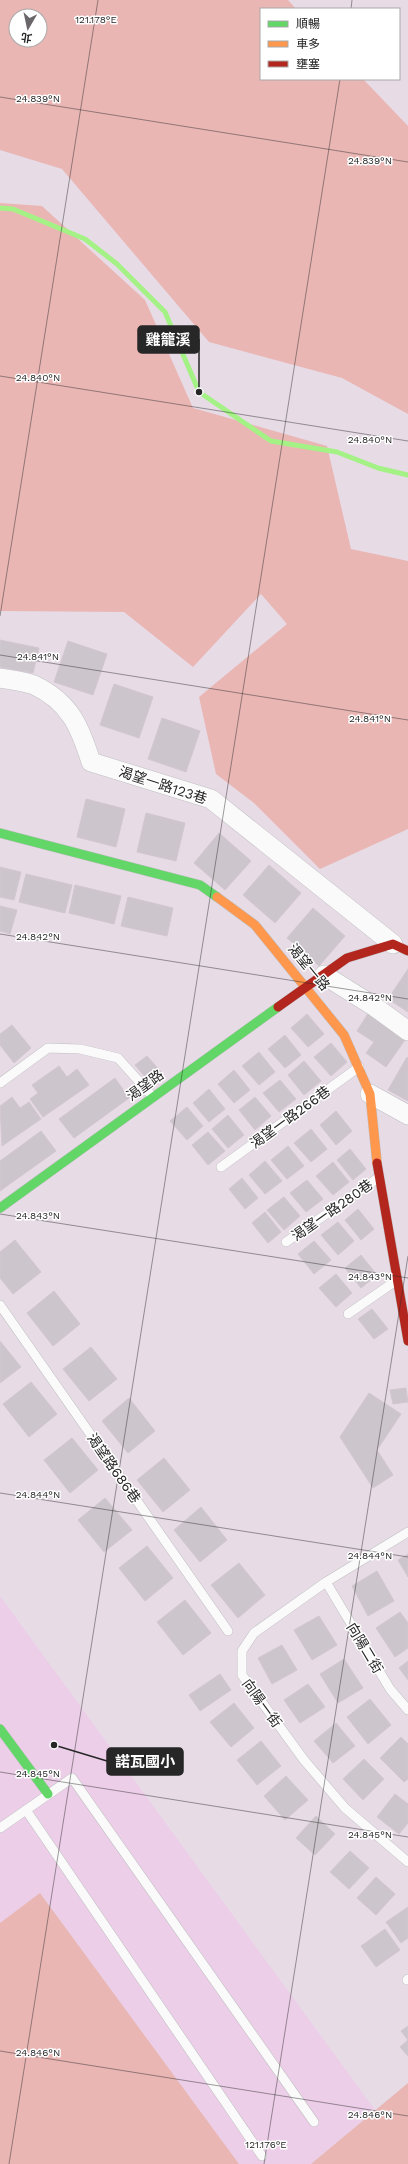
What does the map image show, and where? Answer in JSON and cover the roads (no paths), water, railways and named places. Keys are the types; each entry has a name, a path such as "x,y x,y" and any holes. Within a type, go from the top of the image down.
{"street":[{"name":"渴望一路123巷","path":"0,678 33,684 60,700 81,730 91,762 211,799 401,947"},
{"name":"渴望一路","path":"0,833 140,868 200,885 255,925 307,986 344,1035 370,1094 378,1178 408,1341"},
{"name":"渴望路","path":"0,1208 153,1096 347,958 401,947"},
{"path":"324,975 375,1007 408,1032"},
{"path":"370,1094 408,1115"},
{"path":"0,1729 48,1794"}],"lane":[{"path":"0,1083 48,1048 80,1049 118,1058 153,1096"},
{"name":"渴望一路266巷","path":"221,1167 359,1067"},
{"name":"渴望一路280巷","path":"286,1242 378,1178"},
{"path":"348,1314 397,1280"},
{"name":"渴望路686巷","path":"0,1305 228,1631"},
{"name":"向陽一街","path":"408,1532 326,1582 254,1634 242,1650 242,1675 304,1760 345,1808 408,1862"},
{"name":"向陽二街","path":"326,1582 390,1689 408,1710"},
{"path":"0,1828 72,1778 314,2122"},
{"path":"26,1810 262,2156"}],"waterway":[{"path":"0,208 13,209 85,239 117,264 165,312 199,392 271,441 337,452 378,468 408,475"}],"place":[{"name":"雞籠溪","path":"199,392"},
{"name":"諾瓦國小","path":"54,1745"}]}
